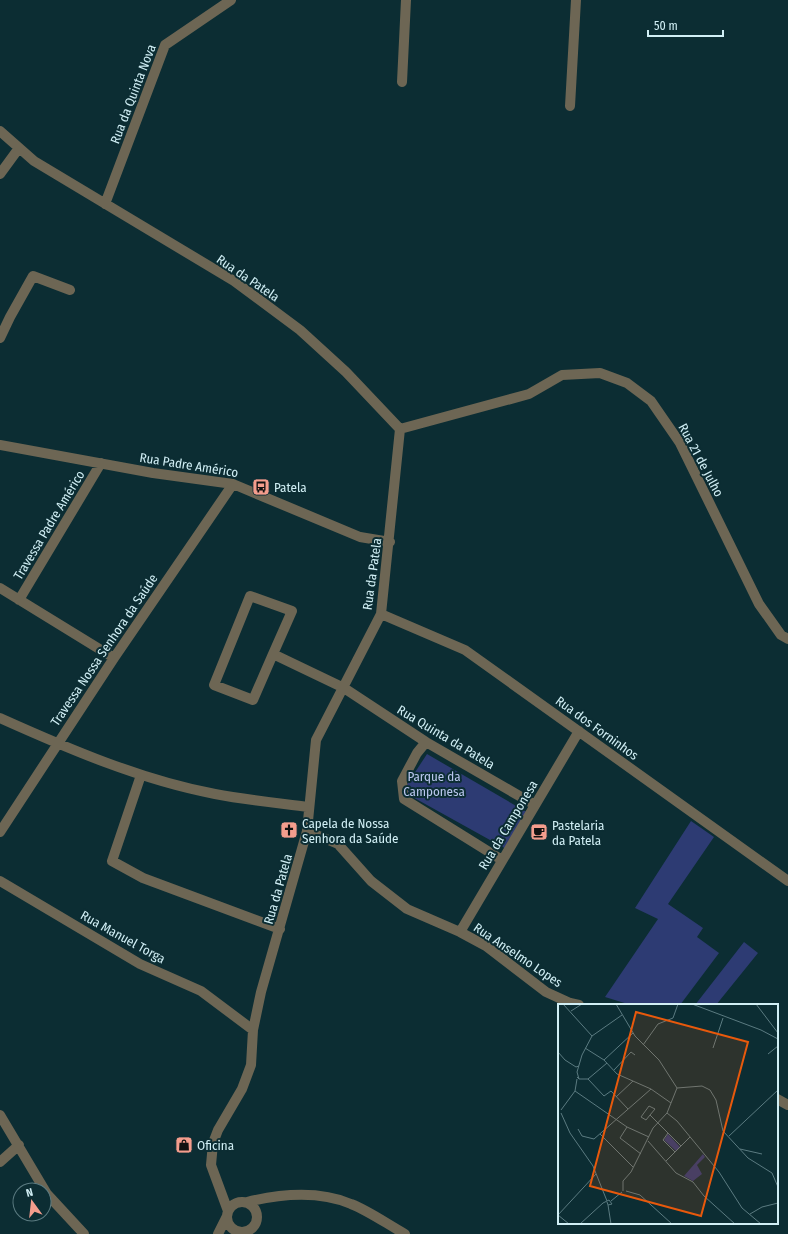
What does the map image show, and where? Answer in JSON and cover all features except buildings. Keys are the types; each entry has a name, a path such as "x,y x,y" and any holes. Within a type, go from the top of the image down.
{"street":[{"name":"Rua da Quinta Nova","path":"105,204 165,44 230,0"},
{"path":"402,82 406,0"},
{"path":"570,106 576,0"},
{"name":"Rua da Patela","path":"0,131 34,162 234,281 300,330 346,372 400,429 390,542 381,614 316,740 308,831 261,992 252,1030 251,1066 242,1090 218,1130 213,1143 211,1165 227,1213"},
{"path":"0,174 19,148"},
{"path":"0,338 33,276 70,290"},
{"name":"Rua 21 de Julho","path":"400,429 529,394 562,375 600,373 627,383 651,401 680,443 759,604 781,636 788,639"},
{"name":"Rua Padre Américo","path":"0,445 233,484 360,537 390,542"},
{"name":"Travessa Padre Américo","path":"19,600 101,463"},
{"name":"Travessa Nossa Senhora da Saúde","path":"0,832 114,658 233,484"},
{"path":"0,588 114,658"},
{"path":"250,596 292,610 273,654 253,700 214,685 250,596"},
{"name":"Rua dos Forninhos","path":"381,614 465,650 788,881"},
{"name":"Rua Quinta da Patela","path":"273,654 344,688 426,742 535,805"},
{"path":"0,718 57,744 141,775 215,794 309,807"},
{"name":"Rua da Camponesa","path":"460,932 578,731"},
{"path":"426,742 417,753 402,781 404,799 502,860"},
{"path":"141,775 112,861 143,878 280,929"},
{"name":"Rua Anselmo Lopes","path":"308,831 338,844 371,881 407,909 460,932 486,946 546,992 570,1004"},
{"name":"Rua Manuel Torga","path":"0,881 140,964 201,991 252,1030"},
{"path":"778,1100 788,1105"},
{"path":"0,1114 47,1194 84,1234"},
{"path":"0,1162 19,1145"},
{"path":"220,1190 256,1209 258,1219 254,1228 245,1233 234,1232 228,1224 227,1213"},
{"path":"218,1234 231,1206 272,1196 309,1195 351,1204 405,1234"},
{"path":"258,1214 272,1196"}],"green space":[{"name":"Parque da Camponesa","path":"427,754 530,814 508,850 409,795 406,786"},
{"path":"691,821 714,837 668,904 703,928 697,937 719,953 681,1004 628,1004 605,997 658,919 635,908"},
{"path":"744,942 758,953 717,1004 696,1004"}],"place":[{"name":"Patela","path":"261,487"},
{"name":"Capela de Nossa Senhora da Saúde","path":"289,830"},
{"name":"Pastelaria da Patela","path":"539,832"},
{"name":"Oficina","path":"184,1145"}]}
